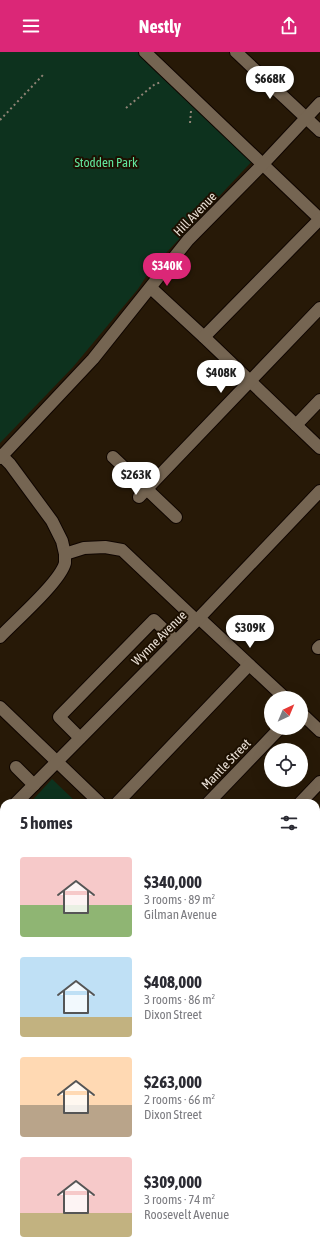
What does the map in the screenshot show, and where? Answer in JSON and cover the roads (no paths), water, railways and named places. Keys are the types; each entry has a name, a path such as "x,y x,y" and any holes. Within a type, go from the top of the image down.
{"street":[{"path":"144,52 320,219 204,337"},
{"path":"236,52 320,131"},
{"name":"Hill Avenue","path":"1,457 93,359 188,240 320,104"},
{"path":"151,288 320,448"},
{"path":"143,493 320,308"},
{"path":"296,424 320,400"},
{"path":"0,637 50,586 60,573 64,563 65,554 62,541 52,521 10,464 1,457"},
{"path":"113,457 143,493 176,517"},
{"name":"Wynne Avenue","path":"20,799 176,641 320,491"},
{"path":"65,554 84,548 105,547 122,550 277,691"},
{"path":"80,738 59,717 154,620 176,641"},
{"path":"121,799 249,665"},
{"path":"0,707 96,799"},
{"path":"308,720 320,731"},
{"name":"Mantle Street","path":"212,799 273,735"},
{"path":"16,767 34,785"},
{"path":"304,799 320,782"}],"park label":[{"name":"Stodden Park","path":"106,162"}]}
